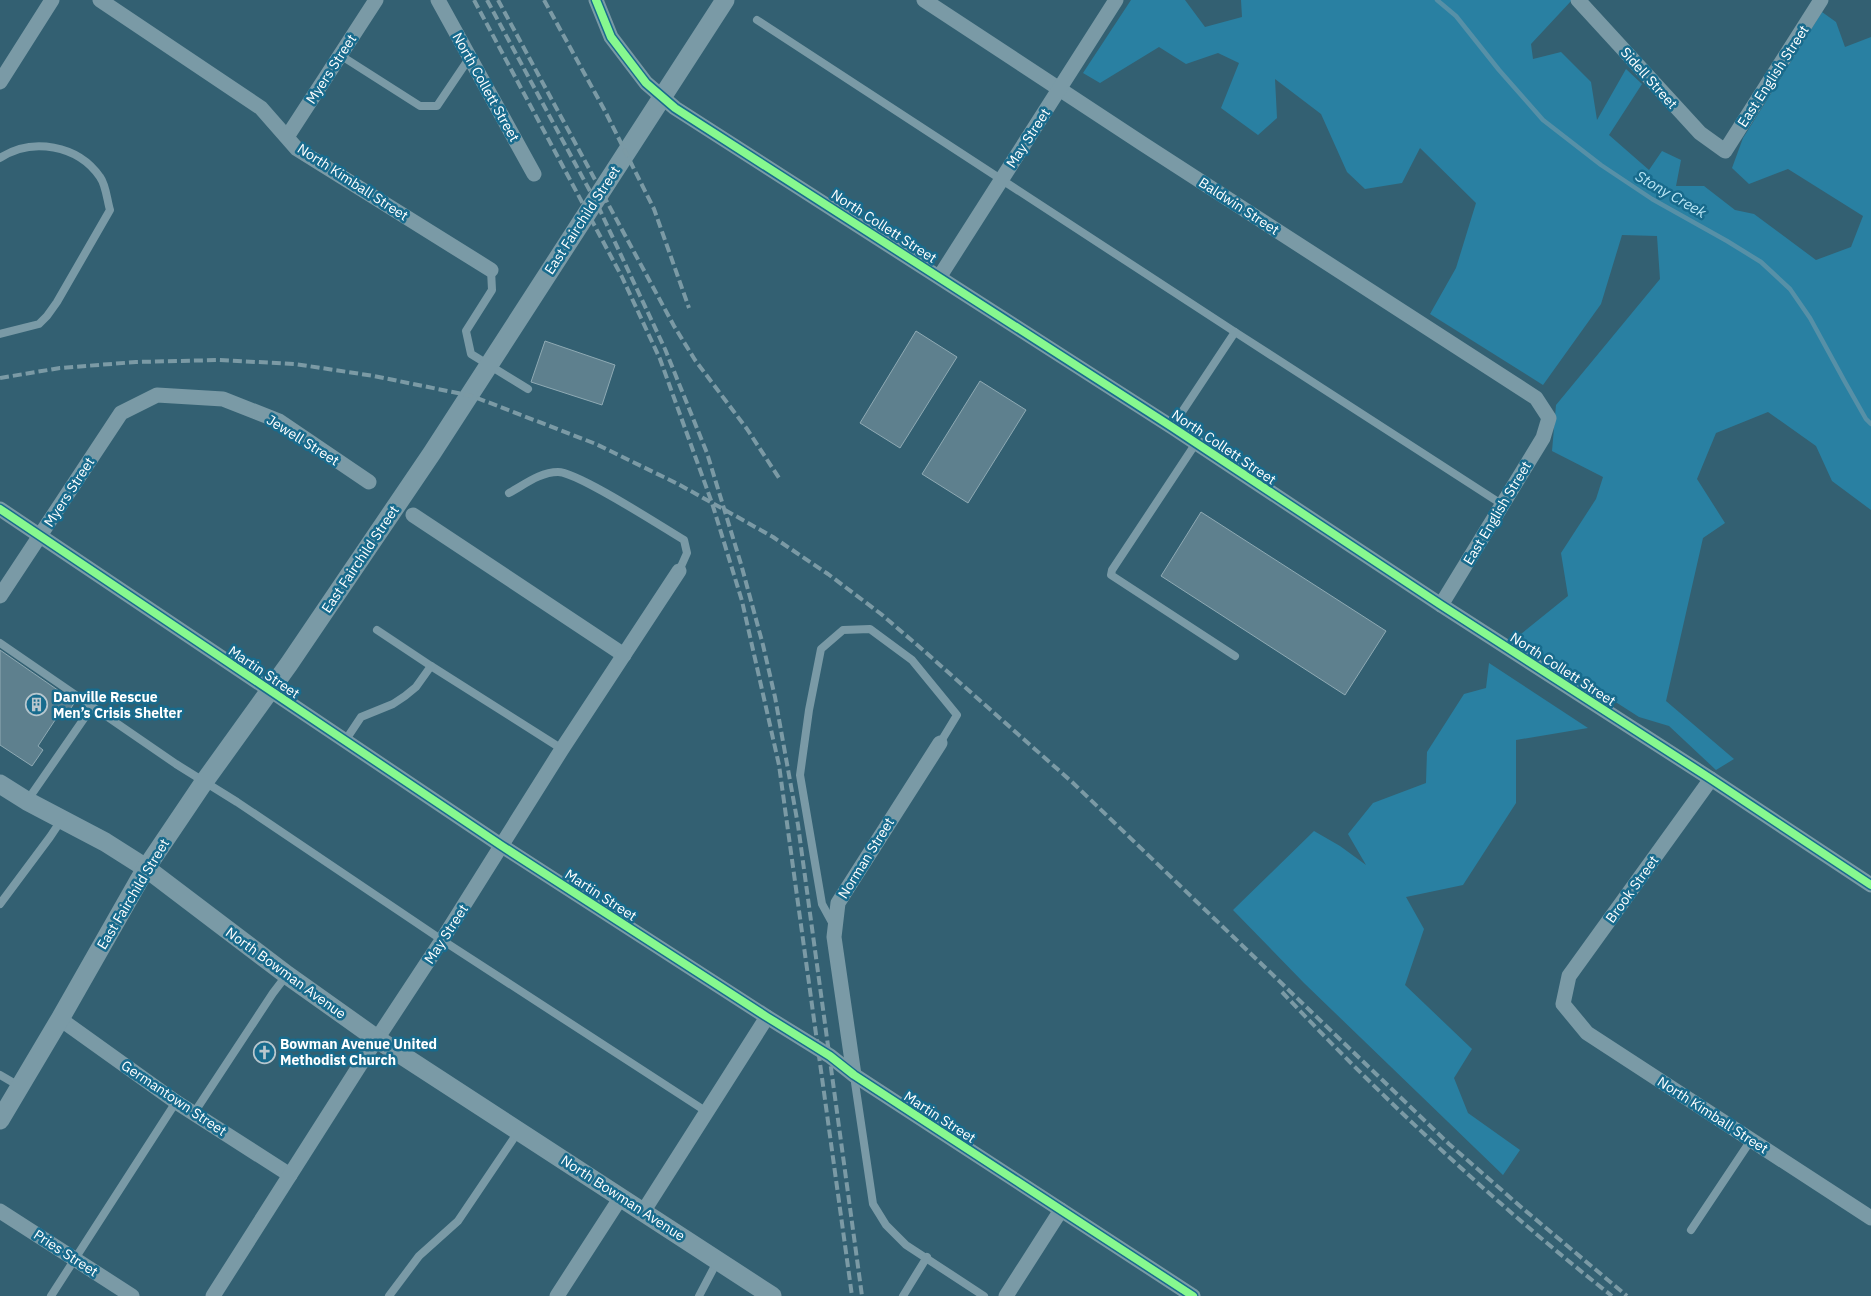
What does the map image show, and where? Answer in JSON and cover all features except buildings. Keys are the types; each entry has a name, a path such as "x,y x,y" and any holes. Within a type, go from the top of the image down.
{"street":[{"path":"1,78 52,0"},
{"name":"North Kimball Street","path":"100,0 261,108 297,148 491,270"},
{"name":"Myers Street","path":"287,137 376,0"},
{"name":"North Collett Street","path":"438,0 534,174"},
{"name":"North Collett Street","path":"596,0 611,37 646,83 675,108 940,276 1440,605 1711,779 1871,885"},
{"name":"East Fairchild Street","path":"0,1120 21,1087 146,868 204,782 270,691 432,453 725,0"},
{"name":"Baldwin Street","path":"924,0 1536,398 1549,418"},
{"name":"May Street","path":"940,276 1116,0"},
{"name":"Sidell Street","path":"1578,0 1700,133 1725,151"},
{"name":"East English Street","path":"1725,151 1822,0"},
{"name":"Jewell Street","path":"120,412 157,395 223,398 278,421 369,482"},
{"name":"Myers Street","path":"0,596 120,412"},
{"name":"East English Street","path":"1440,605 1543,438 1549,418"},
{"name":"Martin Street","path":"0,509 502,846 767,1018 830,1056 854,1076 1061,1210 1186,1294"},
{"path":"412,516 624,655"},
{"name":"May Street","path":"213,1296 502,846 562,749 679,571"},
{"name":"Norman Street","path":"854,1076 834,937 838,902 940,742"},
{"name":"Brook Street","path":"1563,1004 1569,976 1711,779"},
{"name":"North Bowman Avenue","path":"0,784 27,801 105,842 146,868 287,975 377,1039 772,1296"},
{"name":"North Kimball Street","path":"1563,1004 1587,1033 1871,1218"},
{"path":"643,1212 767,1018"},
{"name":"Germantown Street","path":"60,1019 176,1102 290,1175"},
{"path":"557,1296 621,1197"},
{"path":"1006,1296 1061,1210"},
{"name":"Pries Street","path":"0,1211 132,1296"}],"lane":[{"path":"757,20 1234,332 1503,505"},
{"path":"340,55 420,106 437,106 470,57"},
{"path":"0,158 9,152 33,146 64,149 82,159 101,178 110,210 58,302 47,316 39,324 0,334"},
{"path":"491,270 492,290 466,331 471,354 528,389"},
{"path":"1172,427 1234,332"},
{"path":"1196,443 1112,570 1111,575 1235,656"},
{"path":"509,493 538,477 559,472 582,480 684,540 687,552 679,571"},
{"path":"835,927 822,904 800,775 809,710 821,649 843,630 870,629 912,660 957,715 940,742"},
{"path":"377,630 562,749"},
{"path":"0,642 92,708 237,802 442,940 707,1112"},
{"path":"345,741 361,718 393,704 405,696 416,687 431,666"},
{"path":"27,801 92,708"},
{"path":"0,904 62,819"},
{"path":"194,1113 273,993 287,975"},
{"path":"0,1075 21,1087"},
{"path":"854,1076 874,1204 886,1225 902,1241 984,1296"},
{"path":"51,1296 176,1102"},
{"path":"389,1296 419,1256 458,1221 519,1130"},
{"path":"1692,1230 1751,1140"},
{"path":"903,1296 927,1257"},
{"path":"699,1296 718,1260"}],"shaded area":[{"path":"1131,0 1185,0 1205,27 1242,17 1241,0 1572,0 1531,44 1533,59 1561,52 1591,82 1597,120 1626,69 1642,84 1609,135 1649,170 1662,151 1681,160 1676,186 1704,186 1735,210 1754,214 1816,260 1851,247 1863,216 1788,169 1749,184 1732,168 1743,138 1822,12 1836,22 1845,47 1871,37 1871,510 1832,481 1816,446 1768,412 1716,433 1697,479 1725,523 1703,538 1666,701 1734,759 1716,770 1669,726 1639,717 1516,638 1568,596 1561,553 1596,499 1603,477 1552,451 1556,405 1660,279 1657,236 1622,235 1601,304 1543,385 1430,314 1456,268 1476,203 1420,148 1402,183 1365,189 1347,172 1321,114 1275,79 1277,118 1258,135 1221,108 1239,63 1218,53 1186,64 1159,47 1100,83 1083,73"},
{"path":"1489,663 1588,728 1516,740 1516,803 1463,885 1406,897 1424,929 1405,985 1472,1049 1454,1078 1468,1113 1520,1150 1503,1175 1304,983 1233,910 1314,831 1340,846 1366,865 1348,834 1373,803 1426,783 1427,752 1464,694 1486,688"}],"waterway":[{"name":"Stony Creek","path":"1437,0 1456,16 1499,70 1543,120 1601,165 1652,199 1761,262 1790,289 1810,318 1866,419 1871,424"}],"railway":[{"path":"474,0 622,277 660,359 712,503 742,601 779,765 852,1296"},
{"path":"487,0 598,206 665,349 707,453 741,564 775,697 798,825 862,1296"},
{"path":"498,0 674,326 695,360 747,429 779,478"},
{"path":"544,0 605,111 654,209 689,308"},
{"path":"0,378 60,368 136,362 219,360 295,364 374,376 472,396 596,444 678,484 773,537 828,574 881,614 1072,782 1449,1144 1627,1296"},
{"path":"1282,992 1360,1072 1441,1150 1525,1225 1612,1296"}],"cycle path":[{"path":"596,0 611,37 646,83 675,108 1172,427 1871,885"},
{"path":"0,509 502,846 830,1056 854,1075 1193,1296"}],"place":[{"name":"Danville Rescue Men’s Crisis Shelter","path":"37,705"},
{"name":"Bowman Avenue United Methodist Church","path":"264,1052"}]}
